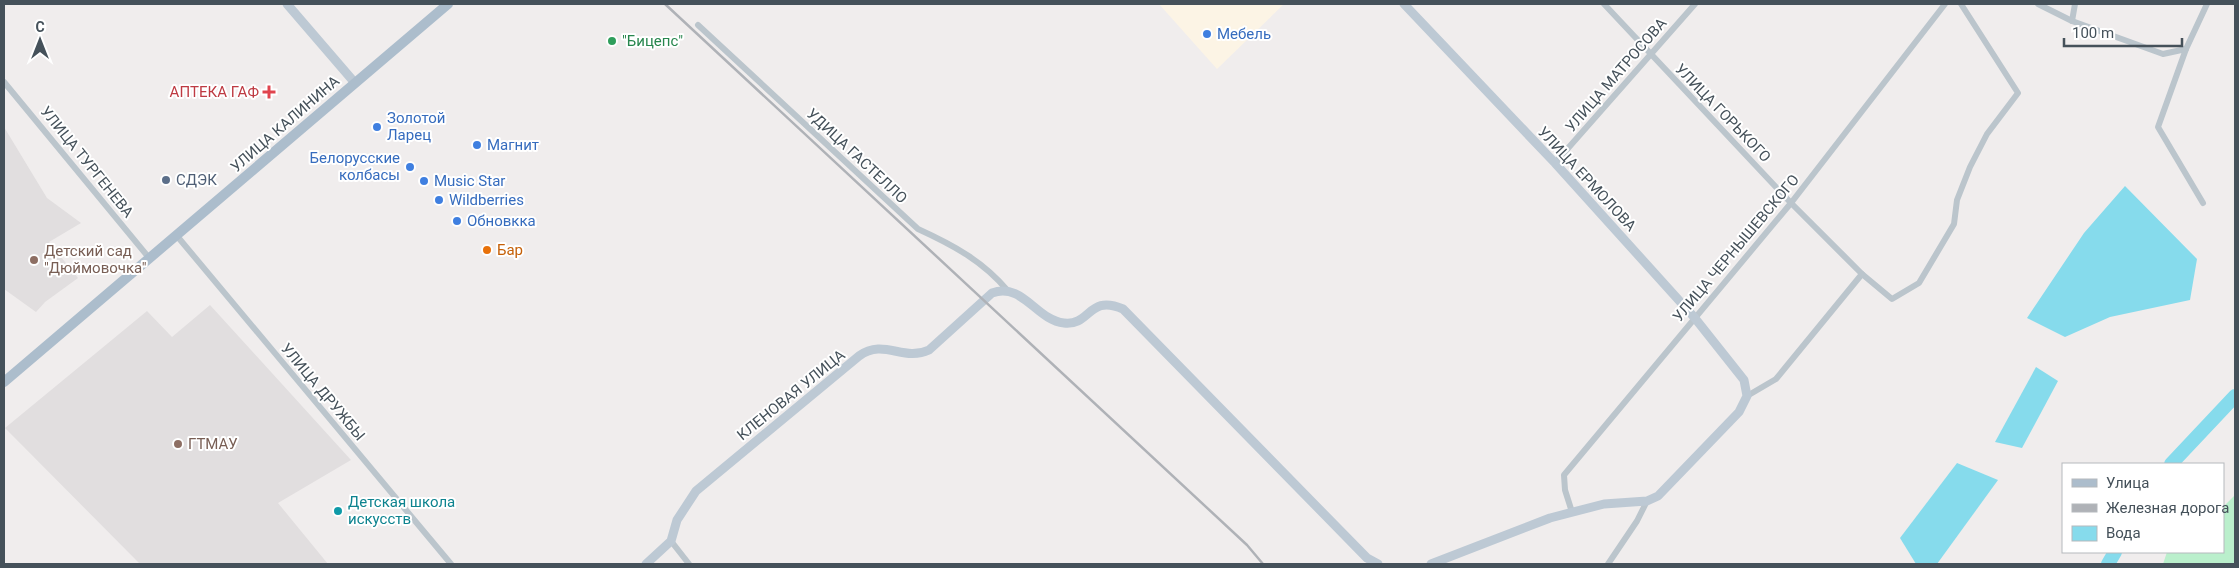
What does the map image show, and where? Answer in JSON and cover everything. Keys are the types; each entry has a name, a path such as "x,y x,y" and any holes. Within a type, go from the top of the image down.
{"main road":[{"name":"УЛИЦА КАЛИНИНА","path":"4,382 448,4"}],"street":[{"path":"287,4 356,83"},
{"name":"УЛИЦА ЕРМОЛОВА","path":"1404,4 1555,163 1694,317 1744,380 1747,396"},
{"name":"УЛИЦА ГОРЬКОГО","path":"1604,4 1791,203 1862,274 1892,299 1919,283 1954,224 1957,200 1987,134 2018,93 1962,4"},
{"name":"УЛИЦА МАТРОСОВА","path":"1555,163 1695,4"},
{"name":"УЛИЦА ЧЕРНЫШЕВСКОГО","path":"1572,512 1565,490 1564,475 1791,203 1945,4"},
{"path":"2038,4 2072,21 2163,54 2186,48"},
{"path":"2072,21 2075,4"},
{"path":"2203,203 2158,127 2186,48 2207,4"},
{"name":"УДИЦА ГАСТЕЛЛО","path":"698,25 918,229 956,247 993,273 1008,291"},
{"name":"УЛИЦА ТУРГЕНЕВА","path":"4,82 150,259"},
{"name":"УЛИЦА ДРУЖБЫ","path":"177,236 451,564"},
{"path":"1431,564 1550,518 1604,504 1647,501 1658,496 1739,412 1747,396 1776,379 1862,274"},
{"path":"1008,291 1024,298 1050,319 1064,323 1076,322 1097,306 1110,304 1123,309 1367,558 1378,564"},
{"name":"КЛЕНОВАЯ УЛИЦА","path":"646,564 671,541 677,520 696,490 859,356 868,350 880,347 918,355 923,353 992,293 1008,291"},
{"path":"1608,564 1637,521 1647,501"},
{"path":"671,541 689,564"}],"shaded area":[{"path":"1159,4 1284,4 1217,69"},
{"name":"Детский сад \"Дюймовочка\"","path":"4,127 47,198 81,223 49,242 78,278 45,302 36,312 4,289"},
{"name":"ГТМАУ","path":"210,305 351,460 278,503 328,564 140,564 5,428 147,311 172,337"}],"green space":[{"path":"2235,495 2235,564 2163,564 2167,553 2224,553 2224,506"}],"water":[{"path":"2125,186 2197,259 2190,300 2110,317 2065,337 2027,318 2084,233"},
{"path":"2036,367 2058,381 2022,448 1995,442"},
{"path":"1957,463 1998,480 1937,564 1916,564 1900,538"}],"waterway":[{"path":"2172,463 2235,396"},
{"path":"2108,564 2114,553"}],"railway":[{"path":"665,4 1247,545 1263,564"}],"place":[{"name":"Мебель","path":"1207,34"},
{"name":"\"Бицепс\"","path":"612,41"},
{"name":"АПТЕКА ГАФ","path":"269,92"},
{"name":"Золотой Ларец","path":"377,127"},
{"name":"Магнит","path":"477,145"},
{"name":"Белорусские колбасы","path":"410,167"},
{"name":"СДЭК","path":"166,180"},
{"name":"Music Star","path":"424,181"},
{"name":"Wildberries","path":"439,200"},
{"name":"Обновкка","path":"457,221"},
{"name":"Бар","path":"487,250"},
{"name":"Детский сад \"Дюймовочка\"","path":"34,260"},
{"name":"ГТМАУ","path":"178,444"},
{"name":"Детская школа искусств","path":"338,511"}]}
